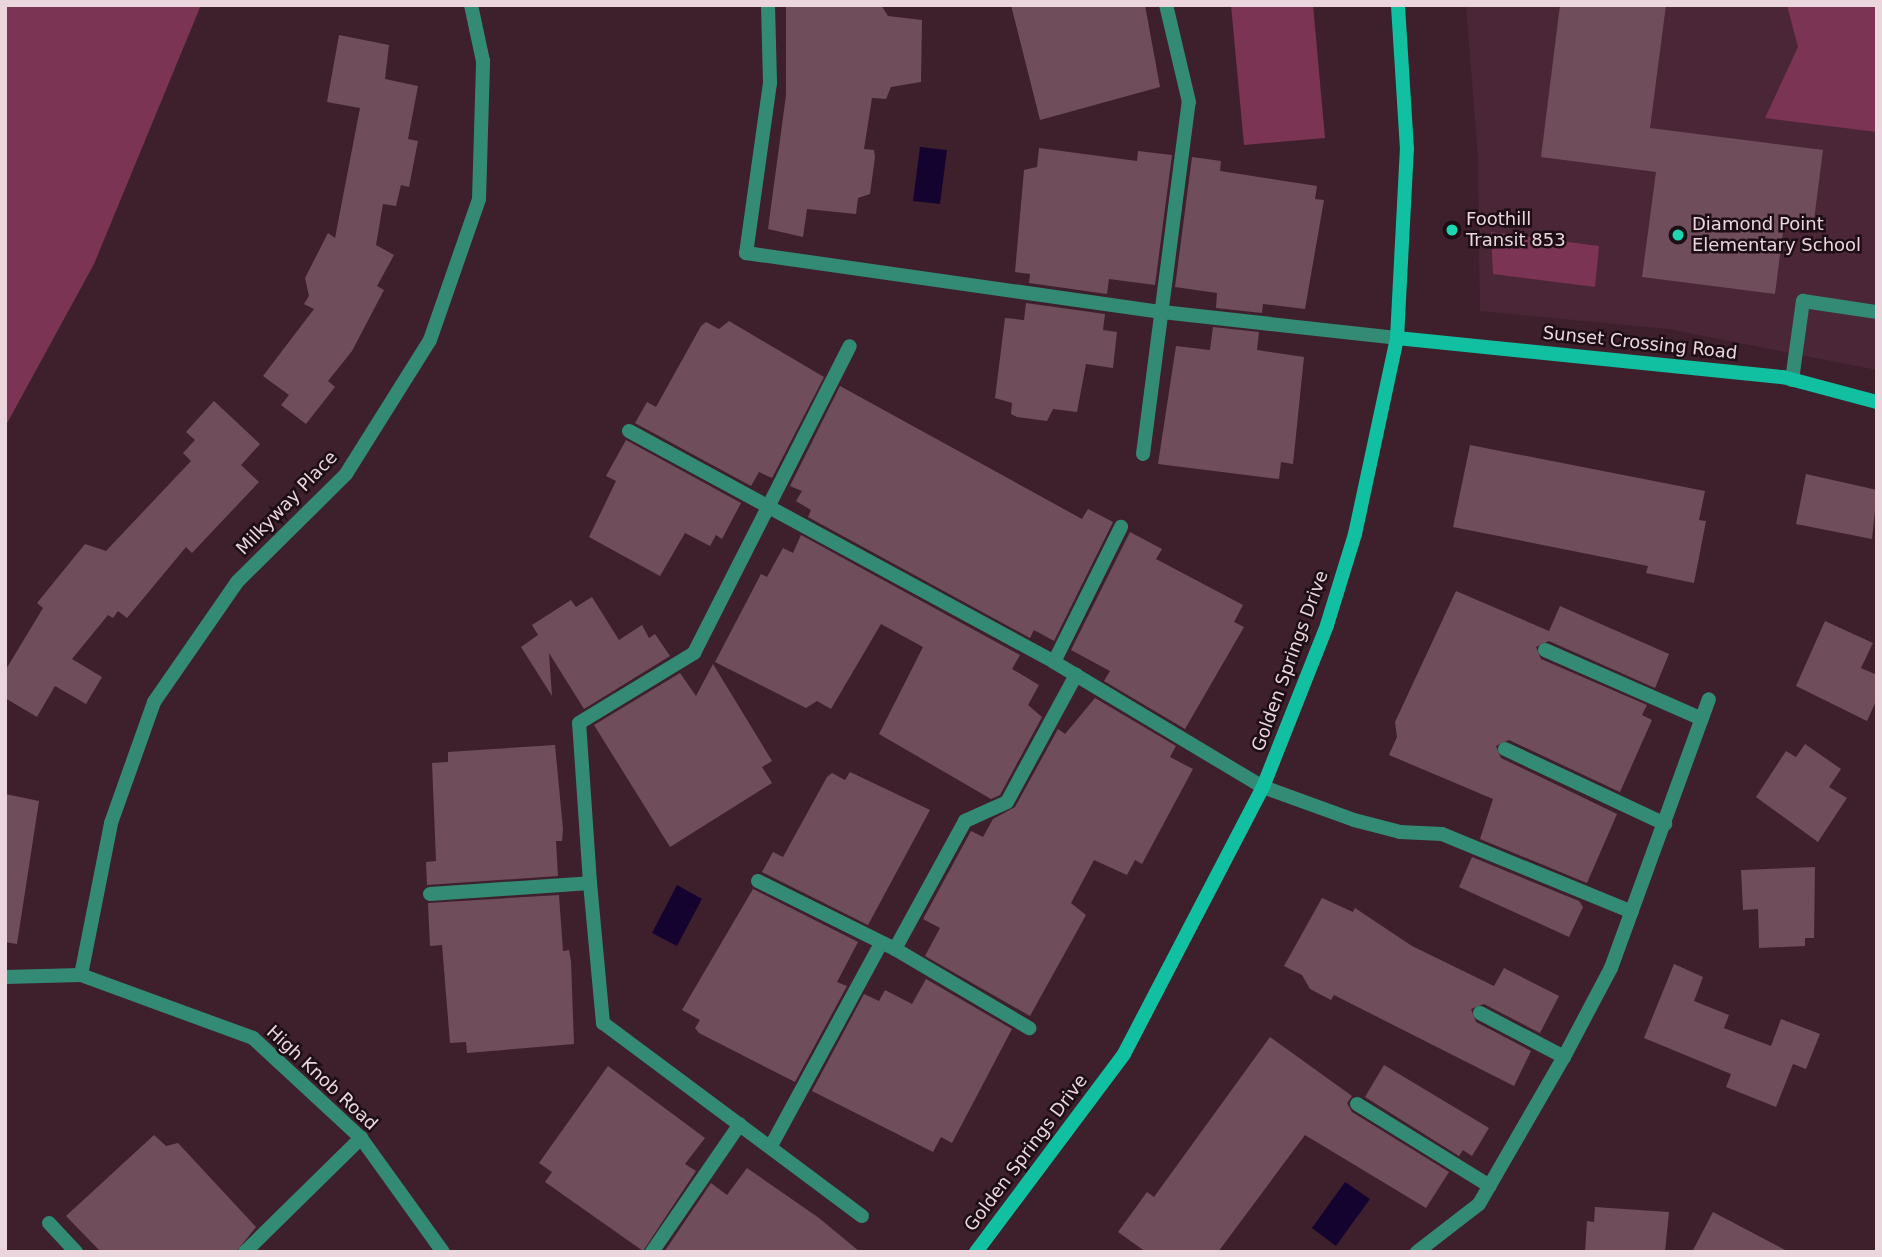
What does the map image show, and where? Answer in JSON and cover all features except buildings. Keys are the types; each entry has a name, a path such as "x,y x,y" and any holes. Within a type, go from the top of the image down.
{"main road":[{"name":"Golden Springs Drive","path":"976,1252 1124,1054 1263,787 1327,625 1355,534 1398,338 1408,149 1398,5"},
{"name":"Sunset Crossing Road","path":"1398,338 1793,380 1877,402"}],"street":[{"name":"Milkyway Place","path":"81,975 111,822 154,702 237,582 346,474 430,340 479,200 483,61 471,5"},
{"path":"768,5 770,83 746,253 1162,312 1398,338"},
{"path":"1143,454 1189,102 1166,5"},
{"path":"1793,380 1803,301 1877,312"},
{"path":"850,346 694,653 579,723 603,1023 862,1216"},
{"path":"629,430 1054,662 1263,787 1388,829 1442,834 1632,912"},
{"path":"1054,662 1121,527"},
{"path":"1545,650 1702,719"},
{"path":"771,1146 965,821 1007,802 1076,675"},
{"path":"1418,1252 1479,1204 1564,1057 1611,968 1709,699"},
{"path":"1505,749 1665,824"},
{"path":"758,881 888,946 1029,1028"},
{"path":"430,894 590,883"},
{"name":"High Knob Road","path":"5,977 81,975 253,1038 361,1138 443,1252"},
{"path":"1480,1013 1564,1057"},
{"path":"1357,1104 1490,1186"},
{"path":"652,1252 740,1124"},
{"path":"245,1252 361,1138"},
{"path":"49,1223 76,1252"}],"shaded area":[{"path":"5,5 201,5 94,264 5,427"},
{"path":"1231,5 1313,5 1325,138 1244,145"},
{"name":"Diamond Point Elementary School","path":"1466,5 1877,5 1877,370 1668,329 1480,311 1478,158"},
{"path":"1787,5 1877,5 1877,132 1765,118 1798,47"},
{"path":"920,147 947,150 940,204 913,201"},
{"path":"1491,232 1599,246 1595,287 1493,274"},
{"path":"677,885 702,899 677,946 652,933"},
{"path":"1345,1182 1370,1199 1336,1246 1312,1228"}],"place":[{"name":"Foothill Transit 853","path":"1452,230"},
{"name":"Diamond Point Elementary School","path":"1678,235"}]}
